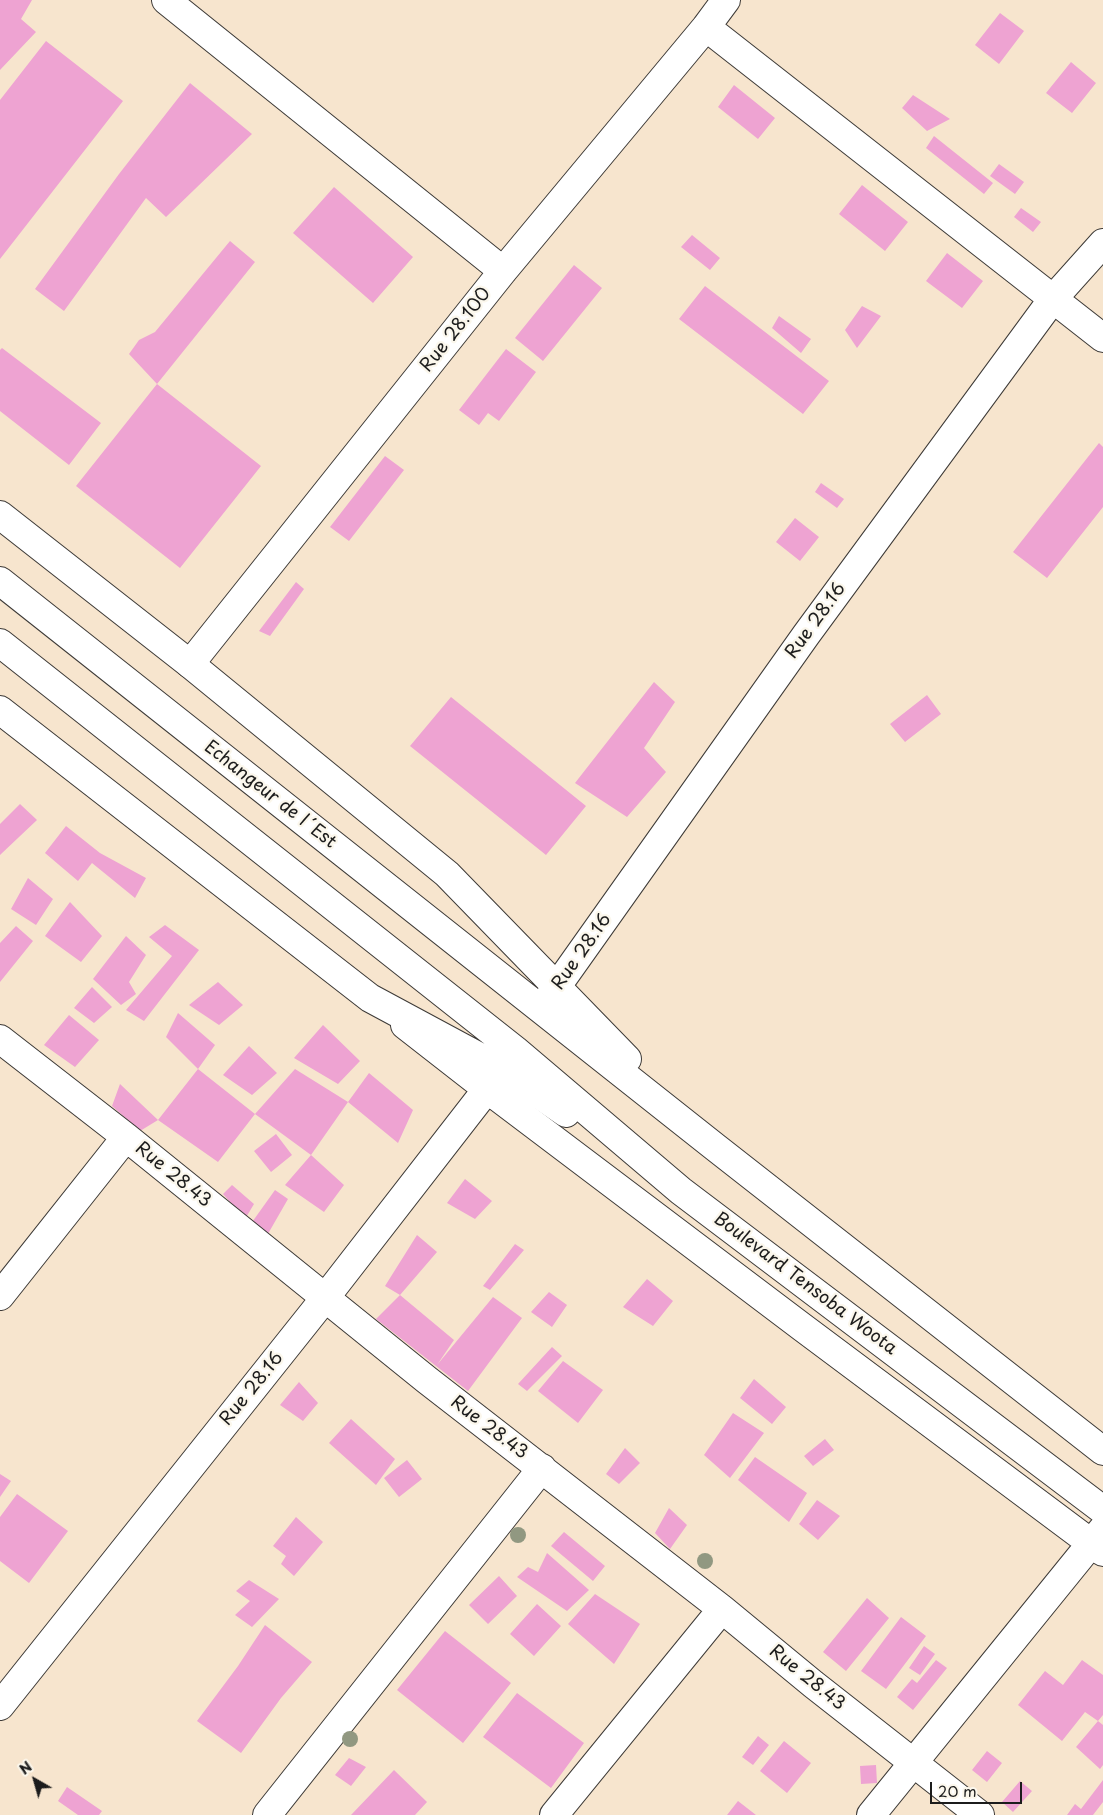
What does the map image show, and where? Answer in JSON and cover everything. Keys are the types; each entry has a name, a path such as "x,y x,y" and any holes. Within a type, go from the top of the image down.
{"street":[{"path":"166,0 503,271"},
{"name":"Rue 28.100","path":"190,664 503,271 706,27 726,0"},
{"path":"706,27 1052,300 1103,338"},
{"name":"Rue 28.16","path":"548,998 806,635 1052,300 1103,243"},
{"path":"0,515 190,664 447,874 548,998 714,1147 1103,1451"},
{"name":"Echangeur de l´Est","path":"0,581 548,998"},
{"path":"0,643 501,1070 1099,1541 871,1815"},
{"path":"0,710 370,998 501,1070"},
{"name":"Rue 28.43","path":"0,1039 126,1137 427,1380 722,1609 813,1684 980,1815"},
{"name":"Rue 28.16","path":"0,1706 325,1298 501,1070"},
{"name":"Boulevard Tensoba Woota","path":"501,1070 681,1191 1103,1510"},
{"path":"0,1296 126,1137"},
{"path":"277,1812 542,1468"},
{"path":"554,1815 722,1609"}],"building":[{"path":"0,0 32,0 21,19 36,32 0,70"},
{"path":"1000,13 1024,31 999,64 975,45"},
{"path":"46,41 123,101 0,259 0,100"},
{"path":"1071,62 1096,83 1072,113 1046,93"},
{"path":"190,83 252,134 166,217 146,198 64,311 35,289 119,174"},
{"path":"734,85 775,118 758,139 718,107"},
{"path":"913,95 950,119 927,131 902,108"},
{"path":"934,136 993,183 984,194 926,148"},
{"path":"999,164 1024,182 1015,194 990,176"},
{"path":"862,185 908,222 885,251 839,214"},
{"path":"334,187 413,257 373,303 293,233"},
{"path":"1021,208 1041,222 1033,232 1014,217"},
{"path":"692,235 720,258 710,270 681,247"},
{"path":"230,241 255,262 157,384 129,354 139,340 155,332"},
{"path":"947,253 983,281 962,308 926,281"},
{"path":"574,265 602,288 543,361 515,338"},
{"path":"705,286 829,381 803,414 679,319"},
{"path":"862,306 881,316 857,348 845,330"},
{"path":"779,316 811,339 801,353 772,328"},
{"path":"2,348 101,423 69,465 0,411 0,350"},
{"path":"506,349 536,372 499,421 488,413 479,425 459,410"},
{"path":"157,384 261,466 180,568 76,486"},
{"path":"1099,443 1103,447 1103,507 1047,578 1013,552"},
{"path":"385,456 404,470 349,541 330,527"},
{"path":"821,483 844,499 837,508 815,492"},
{"path":"795,518 819,537 800,561 776,542"},
{"path":"296,582 304,589 270,636 259,631"},
{"path":"654,682 675,702 644,748 666,772 627,817 575,783"},
{"path":"927,695 941,714 905,742 890,724"},
{"path":"451,697 586,806 546,855 410,746"},
{"path":"20,804 37,820 0,855 0,824"},
{"path":"66,826 100,853 146,878 135,898 92,863 78,881 45,853"},
{"path":"28,878 53,899 36,925 11,909"},
{"path":"70,902 102,936 81,962 45,936"},
{"path":"165,925 199,950 144,1021 126,1010 172,956 149,937"},
{"path":"16,926 33,941 0,982 0,943"},
{"path":"126,936 146,955 129,982 136,994 121,1005 93,979"},
{"path":"218,982 243,1005 219,1025 189,1005"},
{"path":"92,987 112,1007 94,1023 74,1008"},
{"path":"178,1013 215,1045 198,1069 166,1037"},
{"path":"69,1015 99,1040 75,1067 44,1045"},
{"path":"323,1025 360,1061 338,1084 294,1058"},
{"path":"249,1046 277,1073 252,1095 223,1075"},
{"path":"198,1069 255,1114 218,1162 158,1120"},
{"path":"295,1069 348,1102 311,1155 255,1114"},
{"path":"369,1073 413,1110 398,1143 348,1102"},
{"path":"120,1084 158,1120 140,1131 112,1106"},
{"path":"276,1134 292,1155 271,1172 254,1151"},
{"path":"311,1155 344,1185 324,1212 285,1185"},
{"path":"465,1179 492,1201 475,1219 447,1203"},
{"path":"232,1185 254,1204 245,1219 223,1194"},
{"path":"275,1190 288,1199 265,1239 250,1225"},
{"path":"417,1235 437,1252 400,1295 385,1286"},
{"path":"515,1244 524,1250 490,1290 483,1286"},
{"path":"647,1279 673,1301 653,1326 623,1307"},
{"path":"549,1292 567,1305 552,1327 531,1312"},
{"path":"400,1295 454,1340 437,1365 493,1297 522,1318 468,1391 376,1319"},
{"path":"552,1347 562,1356 527,1391 518,1384"},
{"path":"563,1361 603,1390 578,1423 538,1391"},
{"path":"754,1379 786,1407 772,1424 740,1398"},
{"path":"299,1382 318,1403 303,1421 280,1405"},
{"path":"733,1413 764,1433 730,1478 704,1455"},
{"path":"351,1419 395,1459 376,1485 329,1443"},
{"path":"825,1439 834,1450 813,1466 804,1456"},
{"path":"625,1448 640,1463 619,1484 606,1474"},
{"path":"755,1457 807,1493 789,1522 738,1480"},
{"path":"407,1460 422,1479 399,1497 384,1478"},
{"path":"0,1474 11,1481 0,1497"},
{"path":"17,1494 68,1531 29,1583 0,1561 0,1517"},
{"path":"817,1500 840,1516 818,1540 799,1524"},
{"path":"669,1508 687,1525 670,1549 655,1533"},
{"path":"296,1517 323,1542 294,1576 281,1564 286,1556 273,1546"},
{"path":"564,1532 605,1566 593,1581 551,1546"},
{"path":"547,1553 589,1590 567,1611 517,1577 528,1567 538,1572"},
{"path":"499,1576 517,1596 488,1624 469,1605"},
{"path":"249,1580 279,1599 252,1627 235,1615 250,1601 236,1591"},
{"path":"595,1594 640,1624 614,1664 568,1624"},
{"path":"867,1598 889,1618 846,1671 823,1652"},
{"path":"537,1604 561,1626 534,1656 510,1634"},
{"path":"901,1617 926,1636 886,1689 861,1671"},
{"path":"265,1625 312,1662 281,1698 241,1753 197,1721 238,1666"},
{"path":"445,1631 511,1683 463,1743 397,1690"},
{"path":"924,1646 935,1654 920,1675 909,1668"},
{"path":"936,1660 947,1668 913,1710 897,1697 912,1679 917,1683"},
{"path":"1082,1660 1103,1675 1103,1715 1098,1721 1085,1712 1062,1741 1018,1705 1045,1671 1063,1685"},
{"path":"517,1693 584,1743 551,1788 483,1737"},
{"path":"1098,1721 1103,1725 1103,1765 1100,1769 1076,1747"},
{"path":"758,1736 769,1745 753,1765 742,1757"},
{"path":"784,1741 811,1763 787,1793 760,1771"},
{"path":"987,1751 1002,1763 987,1782 972,1770"},
{"path":"349,1758 366,1767 351,1786 335,1775"},
{"path":"876,1765 877,1783 861,1784 860,1766"},
{"path":"394,1770 427,1802 415,1815 351,1815"},
{"path":"1103,1780 1103,1802 1093,1815 1067,1815 1075,1804 1081,1809"},
{"path":"1020,1781 1032,1791 1013,1812 1002,1802"},
{"path":"67,1787 102,1811 99,1815 78,1815 58,1801"},
{"path":"738,1801 756,1815 727,1815"}]}
